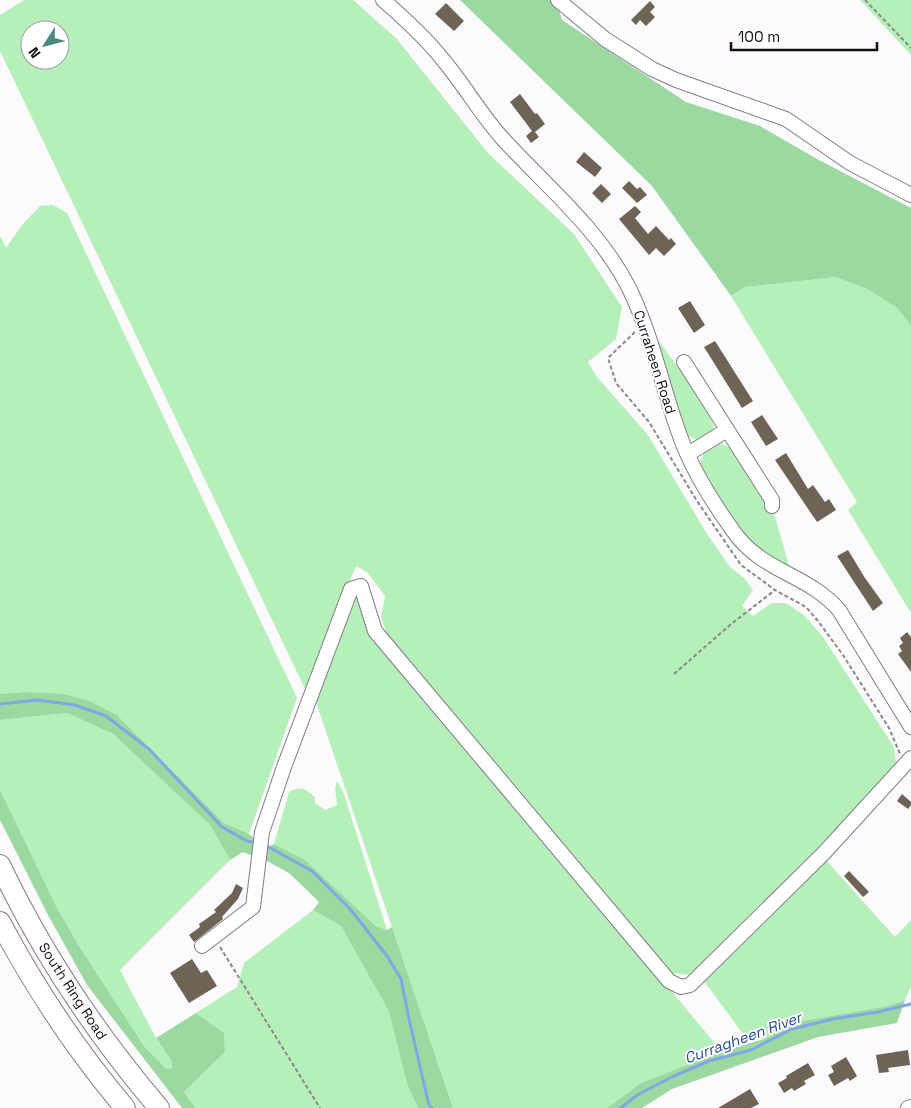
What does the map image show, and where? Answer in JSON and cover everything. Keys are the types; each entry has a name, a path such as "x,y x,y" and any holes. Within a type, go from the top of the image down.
{"highway":[{"name":"South Ring Road","path":"0,865 28,919 65,982 134,1079 159,1108"},
{"name":"South Ring Road","path":"0,922 23,963 59,1019 125,1108"}],"street":[{"name":"Curraheen Road","path":"383,0 422,35 446,62 486,119 502,138 581,218 599,240 629,288 640,313 681,439 710,496 744,546 779,570 816,588 829,598 839,610 911,727"},
{"path":"558,0 605,39 652,69 676,80 786,119 850,163 911,195"},
{"path":"684,362 772,500 772,506"},
{"path":"688,454 727,430"},
{"path":"202,946 253,907 262,832 284,767 351,590 361,586 375,631 669,982 681,987 690,985 823,854 911,758"}],"path":[{"path":"865,0 911,48"},
{"path":"674,674 730,625 775,590"},
{"path":"214,937 320,1108"}],"green space":[{"path":"24,0 353,0 396,38 488,153 574,234 622,307 616,339 588,362 597,377 648,435 707,534 730,567 744,578 753,590 742,606 753,616 772,603 786,603 804,615 823,637 894,747 897,769 690,975 671,973 388,637 381,618 385,596 367,572 356,566 306,691 0,51 0,15"},
{"path":"460,0 556,0 562,20 686,102 760,126 819,160 911,208 911,326 897,308 867,289 836,277 745,287 731,296 652,186"},
{"path":"860,0 911,0 911,55"},
{"path":"53,205 67,213 297,698 249,834 224,823 117,715 90,701 25,692 0,694 0,236 6,248 22,225 40,206"},
{"path":"836,277 867,289 897,308 911,326 911,613 848,510 857,502 731,296 745,287"},
{"path":"651,330 687,380 713,423 714,430 699,441 684,434"},
{"path":"720,443 731,448 764,498 766,511 771,514 774,513 789,566 781,566 741,535 700,467 703,454"},
{"path":"356,594 361,596 372,630 722,1052 641,1083 607,1108 453,1108 315,699"},
{"path":"25,692 63,694 90,701 117,715 224,823 249,834 266,848 274,844 305,860 376,926 387,930 392,927 453,1108 418,1108 407,1084 389,1011 341,926 313,910 319,902 289,873 267,861 243,852 230,860 210,825 113,734 67,713 0,720 0,694"},
{"path":"67,713 113,734 210,825 230,860 120,970 156,1038 171,1060 172,1068 166,1069 144,1046 79,946 56,906 0,790 0,720"},
{"path":"337,781 344,794 387,930 376,926 305,860 274,844 289,792 300,788 306,790 315,797 315,803 325,810 337,805 335,788"},
{"path":"0,790 56,906 79,946 144,1046 166,1069 172,1068 171,1060 156,1038 196,1013 224,1033 225,1052 184,1092 196,1108 182,1108 87,985 48,915 0,820"},
{"path":"825,859 895,937 911,920 911,986 905,1000 888,1006 796,1022 764,1039 746,1038 704,981"},
{"path":"313,910 341,926 390,1011 407,1084 418,1108 196,1108 184,1092 225,1052 224,1033 196,1013 237,987 244,963"},
{"path":"905,1000 897,1023 818,1037 672,1089 642,1108 607,1108 641,1083 720,1052 764,1039 796,1022 888,1006"}],"building":[{"path":"650,1 655,7 650,12 655,17 646,26 640,20 636,25 631,20"},
{"path":"446,3 464,21 454,31 435,14"},
{"path":"520,94 545,124 535,132 539,137 531,143 526,136 532,131 510,102"},
{"path":"584,152 602,168 595,177 576,162"},
{"path":"629,181 637,189 640,187 647,195 637,203 622,188"},
{"path":"601,184 611,194 602,203 592,193"},
{"path":"635,206 641,212 635,218 648,234 656,226 669,240 671,238 676,244 664,256 656,248 649,255 619,219"},
{"path":"690,301 705,325 694,333 678,308"},
{"path":"715,341 753,401 742,408 704,347"},
{"path":"762,415 778,439 766,446 751,422"},
{"path":"786,453 808,489 813,485 825,502 829,499 836,510 817,522 775,460"},
{"path":"848,550 883,603 873,611 837,556"},
{"path":"907,632 911,637 911,672 898,654 902,651 899,646 903,643 900,638"},
{"path":"902,794 911,802 908,809 897,801"},
{"path":"849,871 869,892 863,897 844,876"},
{"path":"236,884 243,888 238,899 222,917 223,919 194,942 189,935 200,927 199,924 216,912 214,910 232,893"},
{"path":"192,959 201,973 207,970 217,986 189,1003 170,973"},
{"path":"908,1050 910,1065 888,1068 889,1072 879,1073 876,1055"},
{"path":"846,1057 857,1076 850,1081 848,1078 834,1086 828,1075 834,1072 831,1066"},
{"path":"808,1063 815,1075 804,1081 806,1084 794,1091 792,1088 784,1093 778,1083"},
{"path":"750,1089 759,1104 751,1108 718,1108"}],"waterway":[{"name":"Curragheen River","path":"0,704 37,700 75,705 106,716 149,749 222,827 247,841 257,843"},
{"name":"Curragheen River","path":"265,845 312,871 351,910 387,956 401,979 429,1105 432,1108"},
{"name":"Curragheen River","path":"621,1108 637,1095 674,1076 709,1061 751,1050 792,1029 911,1004"}]}
